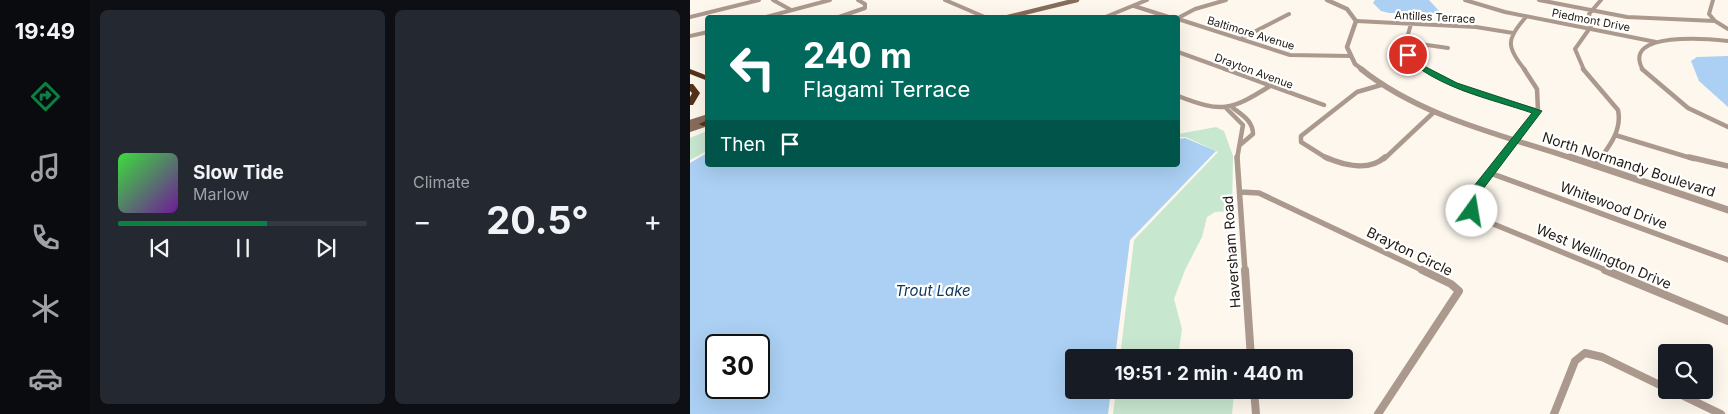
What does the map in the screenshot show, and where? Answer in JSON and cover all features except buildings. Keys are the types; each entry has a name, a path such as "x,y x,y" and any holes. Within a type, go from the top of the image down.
{"highway":[{"path":"690,71 705,78"},
{"path":"690,86 696,93 690,103"}],"main road":[{"path":"1016,15 1077,0"},
{"path":"690,123 705,122"},
{"path":"690,129 705,122"}],"street":[{"path":"690,17 759,0"},
{"path":"772,0 791,10"},
{"path":"773,15 830,0"},
{"path":"845,15 865,8 865,4 858,0"},
{"path":"945,0 979,15"},
{"path":"1111,15 1147,0"},
{"path":"1180,18 1195,10 1226,0"},
{"path":"1327,0 1347,9 1356,22 1347,47 1350,56"},
{"name":"Piedmont Drive","path":"1465,0 1526,17 1656,42"},
{"path":"1539,0 1640,18 1715,21"},
{"path":"1596,166 1620,123 1618,110 1576,58 1575,49 1578,42 1592,25 1589,14 1601,0"},
{"path":"1712,0 1708,10 1715,21 1728,29"},
{"path":"1134,6 1162,15"},
{"path":"1240,39 1289,14"},
{"path":"1490,173 1538,111 1539,94 1510,42 1513,33 1526,17"},
{"name":"Baltimore Avenue","path":"1180,20 1300,57 1350,56"},
{"name":"Antilles Terrace","path":"1356,22 1476,27 1513,33"},
{"path":"1411,24 1410,33 1404,48 1414,62 1441,78 1480,94 1538,111"},
{"path":"690,36 705,33"},
{"path":"1728,41 1695,37 1675,38 1656,42 1641,54 1642,69 1676,102 1694,113 1728,127"},
{"path":"1406,42 1448,48"},
{"name":"Drayton Avenue","path":"1180,53 1324,105"},
{"name":"North Normandy Boulevard","path":"1350,56 1364,72 1381,85 1434,112 1728,210"},
{"path":"1381,85 1357,92 1304,132 1300,136 1301,140 1309,149 1345,164 1366,166 1379,163 1434,112"},
{"path":"1180,97 1219,110 1233,108 1270,86"},
{"path":"1233,108 1252,124 1254,129 1254,134 1240,145"},
{"name":"Haversham Road","path":"1227,109 1243,125 1237,154 1250,349"},
{"path":"1615,135 1682,156 1728,166"},
{"name":"West Wellington Drive","path":"1490,173 1472,196 1470,204 1472,211 1486,221 1728,321"},
{"name":"Whitewood Drive","path":"1490,173 1728,260"},
{"name":"Brayton Circle","path":"1240,192 1259,193 1450,284 1459,291 1378,414"},
{"path":"1554,414 1575,361 1585,353 1602,357 1658,384"},
{"path":"1255,399 1256,414"},
{"path":"1690,399 1721,414"}],"green space":[{"path":"1216,127 1224,131 1233,156 1232,211 1215,212 1207,217 1202,237 1185,270 1174,299 1182,329 1179,349 1121,349 1134,240 1218,152 1186,137 1180,137 1180,134"},
{"path":"705,132 705,152 690,160 690,138"},
{"path":"1115,399 1234,399 1232,414 1113,414"}],"water":[{"path":"1375,0 1429,0 1441,13 1389,13 1381,11 1373,3"},
{"path":"1728,56 1728,107 1699,81 1691,61 1697,57"},
{"name":"Trout Lake","path":"1185,138 1216,151 1130,240 1116,349 1065,349 1065,399 1110,399 1108,414 690,414 690,163 705,154 705,167 1180,167 1180,139"}],"route":[{"path":"1408,55 1422,68 1454,84 1480,94 1538,111 1472,196 1470,204 1472,211"}]}
